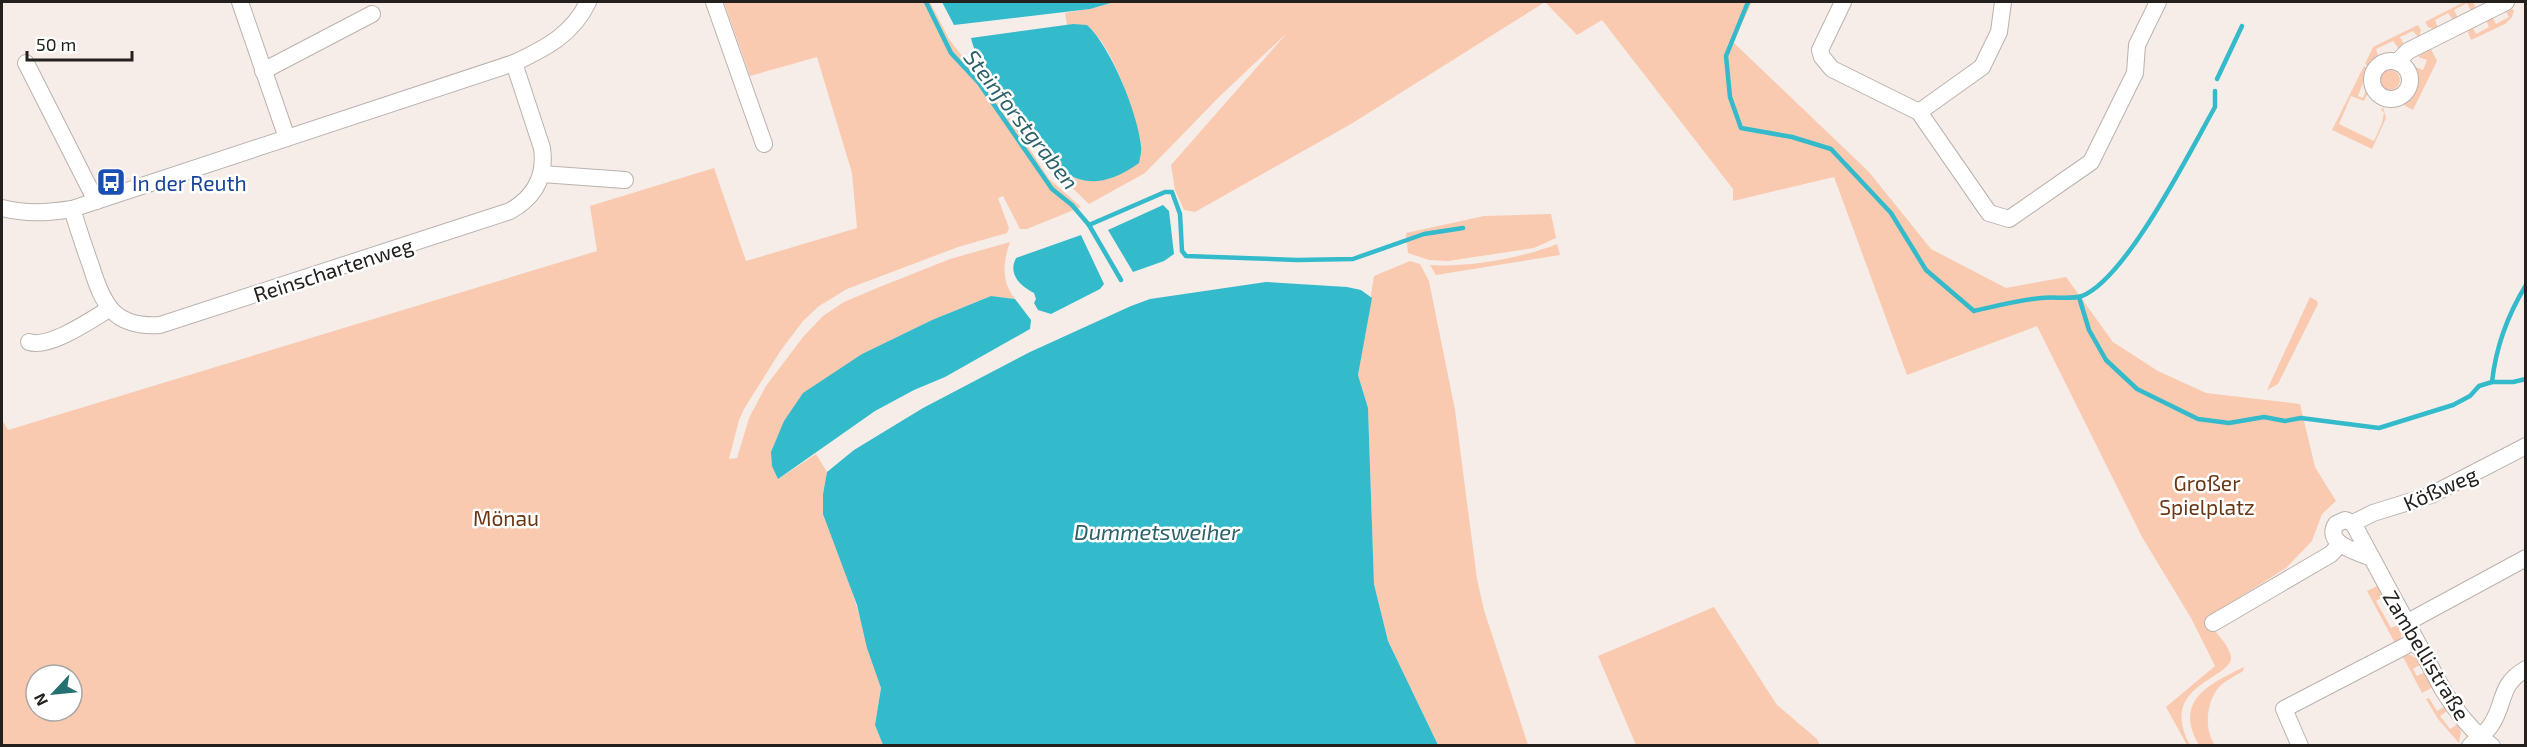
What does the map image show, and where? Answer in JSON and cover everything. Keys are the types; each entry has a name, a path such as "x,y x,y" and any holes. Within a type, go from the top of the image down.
{"street":[{"path":"240,2 287,138"},
{"path":"2,208 42,214 72,209 514,63 548,47 567,33 588,2"},
{"path":"714,2 764,144"},
{"path":"1843,2 1820,50 1826,63 1832,69 1920,112 1989,213 2001,218 2015,216 2091,162 2135,73 2137,45 2158,2"},
{"path":"1920,112 1982,67 1999,32 2003,2"},
{"path":"2397,62 2408,51 2506,2"},
{"path":"263,71 372,14"},
{"path":"26,63 96,201"},
{"path":"514,63 542,148 542,174 625,180"},
{"name":"Reinschartenweg","path":"109,309 130,323 145,326 160,325 510,211 530,197 542,174"},
{"path":"29,342 36,344 55,338 109,309 100,295 72,209"},
{"name":"Kößweg","path":"2353,523 2373,513 2431,495 2526,447"},
{"path":"2353,523 2349,520 2340,521 2334,528 2335,540 2369,557"},
{"name":"Zambellistraße","path":"2353,523 2415,641 2448,698 2480,743"},
{"path":"2213,623 2331,554 2340,544"},
{"path":"2406,623 2526,558"},
{"path":"2300,746 2284,709 2415,641"},
{"path":"2480,743 2491,725 2505,688 2512,678 2526,669"}],"green space":[{"name":"Mönau","path":"724,2 930,2 949,39 1011,120 1049,179 1081,207 1027,229 1020,229 1003,196 998,198 1009,228 1007,233 958,247 847,289 819,306 803,321 781,350 739,420 729,459 737,458 749,418 766,386 803,337 823,316 844,302 950,259 1010,242 1006,257 1005,278 1015,299 991,296 932,320 862,354 778,479 816,454 827,472 823,494 881,688 875,725 883,745 2,745 2,420 8,430 597,251 590,206 714,168 746,261 857,228 852,173 817,57 750,76"},
{"path":"1114,2 1545,2 1351,124 1195,212 1184,210 1175,190 1171,165 1287,33 1220,96 1145,173 1089,204 1064,180 1057,167 1070,176 1082,180 1142,147 1122,82 1107,50 1087,25 1067,25 1065,13"},
{"name":"Großer Spielplatz","path":"1545,2 1752,2 1733,42 1869,172 1931,249 2006,288 2066,277 2113,342 2158,371 2206,393 2300,404 2315,467 2336,501 2322,514 2312,541 2286,568 2205,619 2228,649 2230,662 2190,695 2183,707 2182,724 2190,745 2187,745 2166,707 2215,666 2191,618 2142,537 2037,326 1907,375 1834,177 1733,201 1733,189 1602,20 1577,35"},
{"path":"2464,2 2473,2 2476,8 2471,11 2467,3 2454,10 2458,18 2453,20 2448,13 2435,20 2438,28 2436,30 2428,27 2425,22"},
{"path":"2507,8 2514,10 2512,17 2505,24 2471,40 2468,32 2470,27 2472,26 2476,34 2489,27 2486,19 2492,16 2496,24 2509,17 2505,10"},
{"path":"2418,25 2421,30 2419,38 2413,31 2400,37 2404,45 2399,49 2393,41 2376,49 2379,58 2369,66 2365,64 2373,47"},
{"path":"2430,47 2437,61 2413,110 2404,105 2415,85 2415,67 2423,70 2427,60 2418,57"},
{"path":"2364,66 2368,69 2358,96 2363,98 2366,91 2368,92 2364,101 2351,96 2339,124 2374,141 2382,123 2384,112 2381,110 2383,107 2386,118 2372,149 2332,130"},
{"path":"2390,70 2397,73 2400,80 2397,87 2390,90 2383,87 2380,80 2383,73"},
{"path":"1551,214 1556,238 1534,248 1448,261 1429,260 1408,253 1406,233 1484,216"},
{"path":"1557,244 1560,255 1436,275 1430,265 1460,265 1494,261 1528,254"},
{"path":"1410,261 1420,264 1429,281 1455,410 1477,579 1484,610 1528,745 1438,745 1388,641 1374,584 1368,408 1358,375 1374,276"},
{"path":"2310,297 2318,304 2278,384 2267,390"},
{"path":"2379,585 2385,596 2376,601 2391,628 2400,624 2401,638 2396,645 2367,591"},
{"path":"1714,607 1777,705 1817,739 1820,745 1636,745 1598,656"},
{"path":"2402,655 2411,655 2420,662 2422,664 2413,669 2417,676 2427,671 2435,686 2422,693"},
{"path":"2244,667 2243,671 2219,687 2211,700 2208,724 2211,739 2215,745 2199,745 2192,730 2190,717 2192,706 2207,688"},
{"path":"2429,698 2437,711 2444,707 2447,711 2440,716 2450,729 2458,724 2461,732 2459,743 2438,719 2426,699"}],"water":[{"path":"942,2 1114,2 1090,9 954,25"},
{"path":"1073,24 1087,25 1114,64 1134,115 1141,147 1139,163 1113,177 1092,181 1073,177 1057,166 1043,150 1005,92 981,61 971,38"},
{"path":"1163,205 1169,211 1174,254 1164,261 1133,272 1108,230"},
{"path":"1081,235 1104,284 1100,289 1051,314 1038,310 1034,303 1036,299 1034,293 1020,283 1014,274 1016,258"},
{"name":"Dummetsweiher","path":"1266,282 1347,287 1361,290 1372,298 1358,375 1368,408 1374,584 1388,641 1438,745 883,745 875,725 881,688 867,648 857,605 823,514 823,494 827,472 854,450 923,408 1030,352 1131,306 1150,299"},
{"path":"991,296 1015,299 1031,320 1030,329 945,377 914,390 875,411 778,479 772,466 771,452 784,421 803,393 862,354 932,320"}],"waterway":[{"name":"Steinforstgraben","path":"926,2 951,53 979,83 1052,189 1072,205 1089,225 1121,280"},
{"path":"1748,2 1726,56 1730,97 1741,128 1792,137 1831,149 1891,213 1926,270 1974,311 2033,299 2082,296 2100,285 2137,240 2174,181 2215,107 2215,91"},
{"path":"2217,79 2242,26"},
{"path":"1089,225 1165,192 1172,192 1180,214 1182,251 1186,256 1297,260 1353,259 1424,234 1463,228"},
{"path":"2492,382 2503,332 2526,285"},
{"path":"2079,297 2089,330 2106,360 2137,389 2198,419 2229,423 2264,417 2285,421 2301,418 2379,428 2453,405 2470,396 2479,386 2492,382 2513,382 2526,379"}],"place":[{"name":"In der Reuth","path":"111,182"}]}
